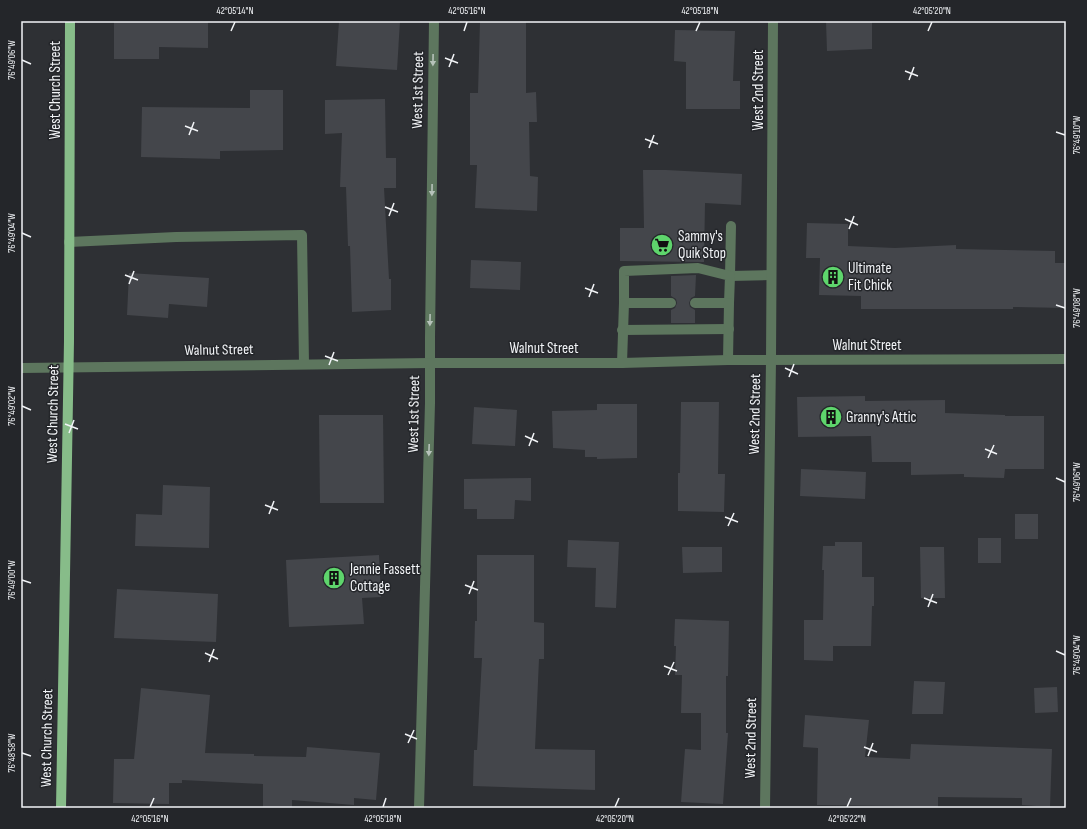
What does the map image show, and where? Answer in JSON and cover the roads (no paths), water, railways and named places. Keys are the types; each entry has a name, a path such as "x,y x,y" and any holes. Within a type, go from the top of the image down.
{"main road":[{"name":"West Church Street","path":"61,808 69,340 70,21"}],"street":[{"name":"West 1st Street","path":"419,808 430,403 434,21"},
{"name":"West 2nd Street","path":"765,808 771,360 773,21"},
{"path":"728,360 731,226"},
{"path":"69,242 176,237 302,235 304,364"},
{"path":"622,363 624,271 698,268 730,276 771,275"},
{"path":"624,303 671,303"},
{"path":"695,303 729,303"},
{"path":"622,330 729,329"},
{"name":"Walnut Street","path":"21,368 68,366 304,364 622,363 728,360 1066,359"}],"place":[{"name":"Sammy's Quik Stop","path":"662,245"},
{"name":"Ultimate Fit Chick","path":"833,277"},
{"name":"Granny's Attic","path":"831,417"},
{"name":"Jennie Fassett Cottage","path":"334,578"}]}
